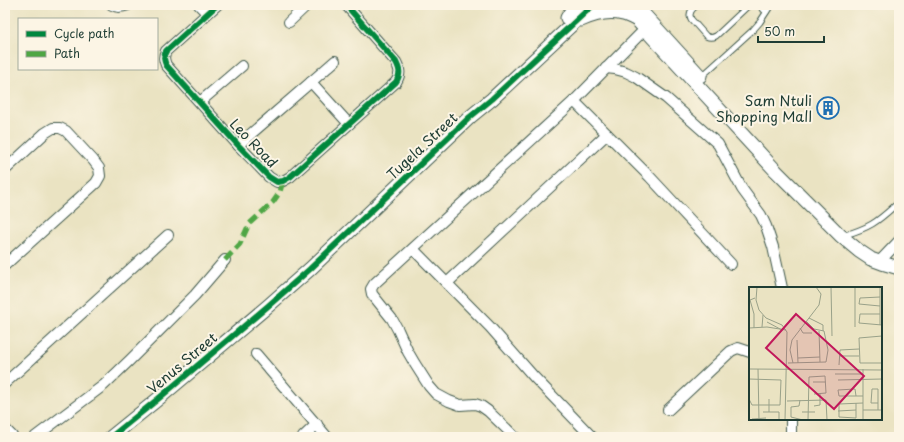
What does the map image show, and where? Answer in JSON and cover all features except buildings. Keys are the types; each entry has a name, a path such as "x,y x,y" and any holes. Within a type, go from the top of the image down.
{"street":[{"path":"112,5 115,7 128,5"},
{"path":"199,5 208,13"},
{"name":"Leo Road","path":"217,5 166,51 164,61 238,145 269,177 277,182 283,181 290,177 396,82 399,76 399,68 396,62 346,5"},
{"path":"289,22 307,5"},
{"path":"567,24 575,5"},
{"name":"Tugela Street","path":"567,24 581,5"},
{"name":"Tugela Street","path":"268,306 310,269 470,117 528,56 593,5"},
{"path":"624,5 640,15 698,80 815,204 823,217 841,236 871,259 899,268"},
{"path":"567,24 598,13 612,12 640,15"},
{"path":"515,437 481,406 475,404 460,405 449,402 436,394 415,364 392,319 372,294 371,289 374,284 574,101 606,68 640,15"},
{"path":"238,145 335,61"},
{"path":"200,102 242,66"},
{"path":"606,68 615,69 636,76 666,98 718,144 742,189 761,215 766,226 773,247 782,287"},
{"path":"311,82 349,124"},
{"path":"574,101 650,177 731,264"},
{"path":"5,170 45,133 53,128 60,128 66,131 93,160 99,168 100,176 96,183 5,265"},
{"path":"447,283 607,134"},
{"path":"5,383 168,235"},
{"path":"879,262 899,241"},
{"path":"412,249 490,327 534,377 592,437"},
{"path":"36,437 104,385 195,295 225,260"},
{"name":"Venus Street","path":"111,437 268,306"},
{"path":"668,410 731,351 738,348 749,352"},
{"path":"256,354 327,437"},
{"path":"791,437 792,420"},
{"path":"302,437 316,424"},
{"path":"5,430 11,437"}],"lane":[{"path":"697,5 691,10 690,16 696,25 709,37 716,36 749,5"},
{"path":"759,5 766,12"},
{"path":"698,80 753,30 760,22 770,5"},
{"path":"841,236 859,231 872,224 899,202"}],"marked path":[{"path":"225,260 240,244 249,224 273,202 280,192 283,181"}],"cycle path":[{"path":"217,5 166,51 164,57 166,65 238,145 269,177 277,182 283,181 290,177 396,82 399,77 399,70 396,62 346,5"},
{"path":"111,437 158,399 310,269 470,117 492,99 593,5"}],"place":[{"name":"Sam Ntuli Shopping Mall","path":"828,108"}]}
